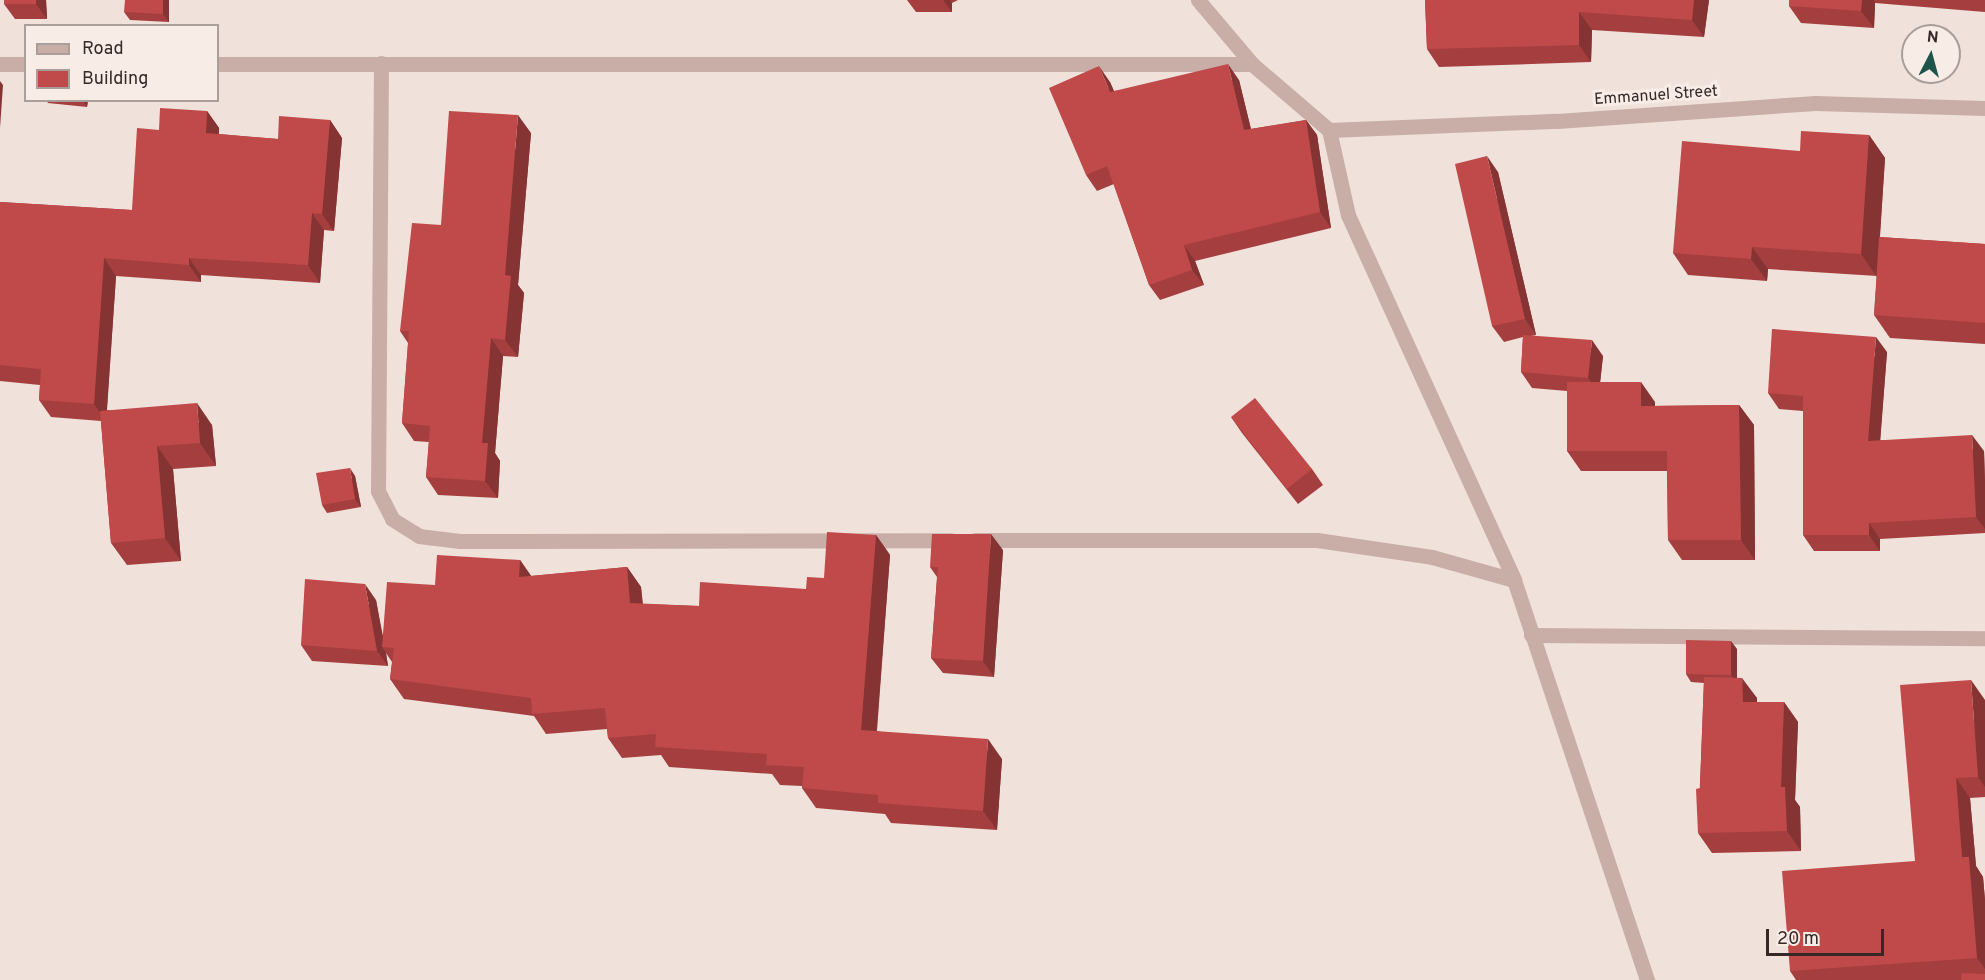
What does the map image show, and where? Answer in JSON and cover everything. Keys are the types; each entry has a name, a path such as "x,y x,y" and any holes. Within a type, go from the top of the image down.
{"street":[{"path":"1198,0 1252,64 1329,129 1348,215 1514,580 1647,980"},
{"path":"381,63 378,491 392,519 419,536 460,541 1317,540 1432,557 1514,580"},
{"path":"0,64 24,64"},
{"path":"219,64 1252,64"},
{"name":"Emmanuel Street","path":"1329,129 1557,121 1815,103 1985,108"},
{"path":"1532,635 1985,638"}],"building":[{"path":"4,0 36,0 36,4 4,4"},
{"path":"125,0 163,0 163,14 124,12"},
{"path":"1425,0 1694,0 1692,20 1579,12 1579,45 1427,49"},
{"path":"1789,0 1862,0 1861,11 1789,6"},
{"path":"1228,64 1244,130 1306,120 1320,212 1184,245 1192,270 1149,285 1107,166 1086,175 1049,88 1099,66 1110,92"},
{"path":"160,108 207,111 206,133 278,139 279,116 330,120 322,214 312,213 308,265 189,258 189,265 104,258 94,404 39,400 41,369 0,365 0,202 132,210 137,128 159,130"},
{"path":"449,111 518,115 505,275 511,276 505,340 491,338 482,443 488,443 485,481 426,477 430,426 402,423 409,331 400,331 412,223 441,225"},
{"path":"1801,131 1869,135 1861,254 1752,247 1751,259 1673,253 1682,141 1800,151"},
{"path":"1487,156 1525,319 1492,326 1455,164"},
{"path":"1879,237 1985,244 1985,323 1874,315"},
{"path":"1772,329 1876,337 1868,441 1972,435 1976,517 1869,523 1869,535 1803,535 1803,396 1768,393"},
{"path":"1523,335 1592,340 1588,378 1521,372"},
{"path":"1567,382 1641,382 1641,406 1739,405 1741,540 1668,540 1667,451 1567,451"},
{"path":"1255,398 1312,469 1287,489 1231,417"},
{"path":"197,403 200,443 157,446 165,538 111,543 100,411"},
{"path":"350,468 355,499 322,505 316,473"},
{"path":"827,532 876,535 861,730 988,739 983,811 878,803 878,795 802,788 804,767 766,765 767,754 655,747 656,734 608,738 605,708 532,714 531,698 390,679 394,648 382,647 387,582 435,585 437,555 520,560 519,577 627,567 630,603 699,606 700,582 806,589 807,577 824,578"},
{"path":"932,534 991,534 983,661 931,658 938,567 930,567"},
{"path":"305,579 365,584 377,651 301,645"},
{"path":"1686,640 1731,641 1731,675 1686,674"},
{"path":"1704,677 1742,678 1743,702 1784,702 1781,787 1785,787 1787,831 1698,833 1696,789 1700,788"},
{"path":"1971,680 1978,777 1956,778 1962,857 1969,857 1977,958 1790,971 1782,871 1915,861 1900,685"},
{"path":"1962,973 1985,974 1985,980 1961,980"}]}
